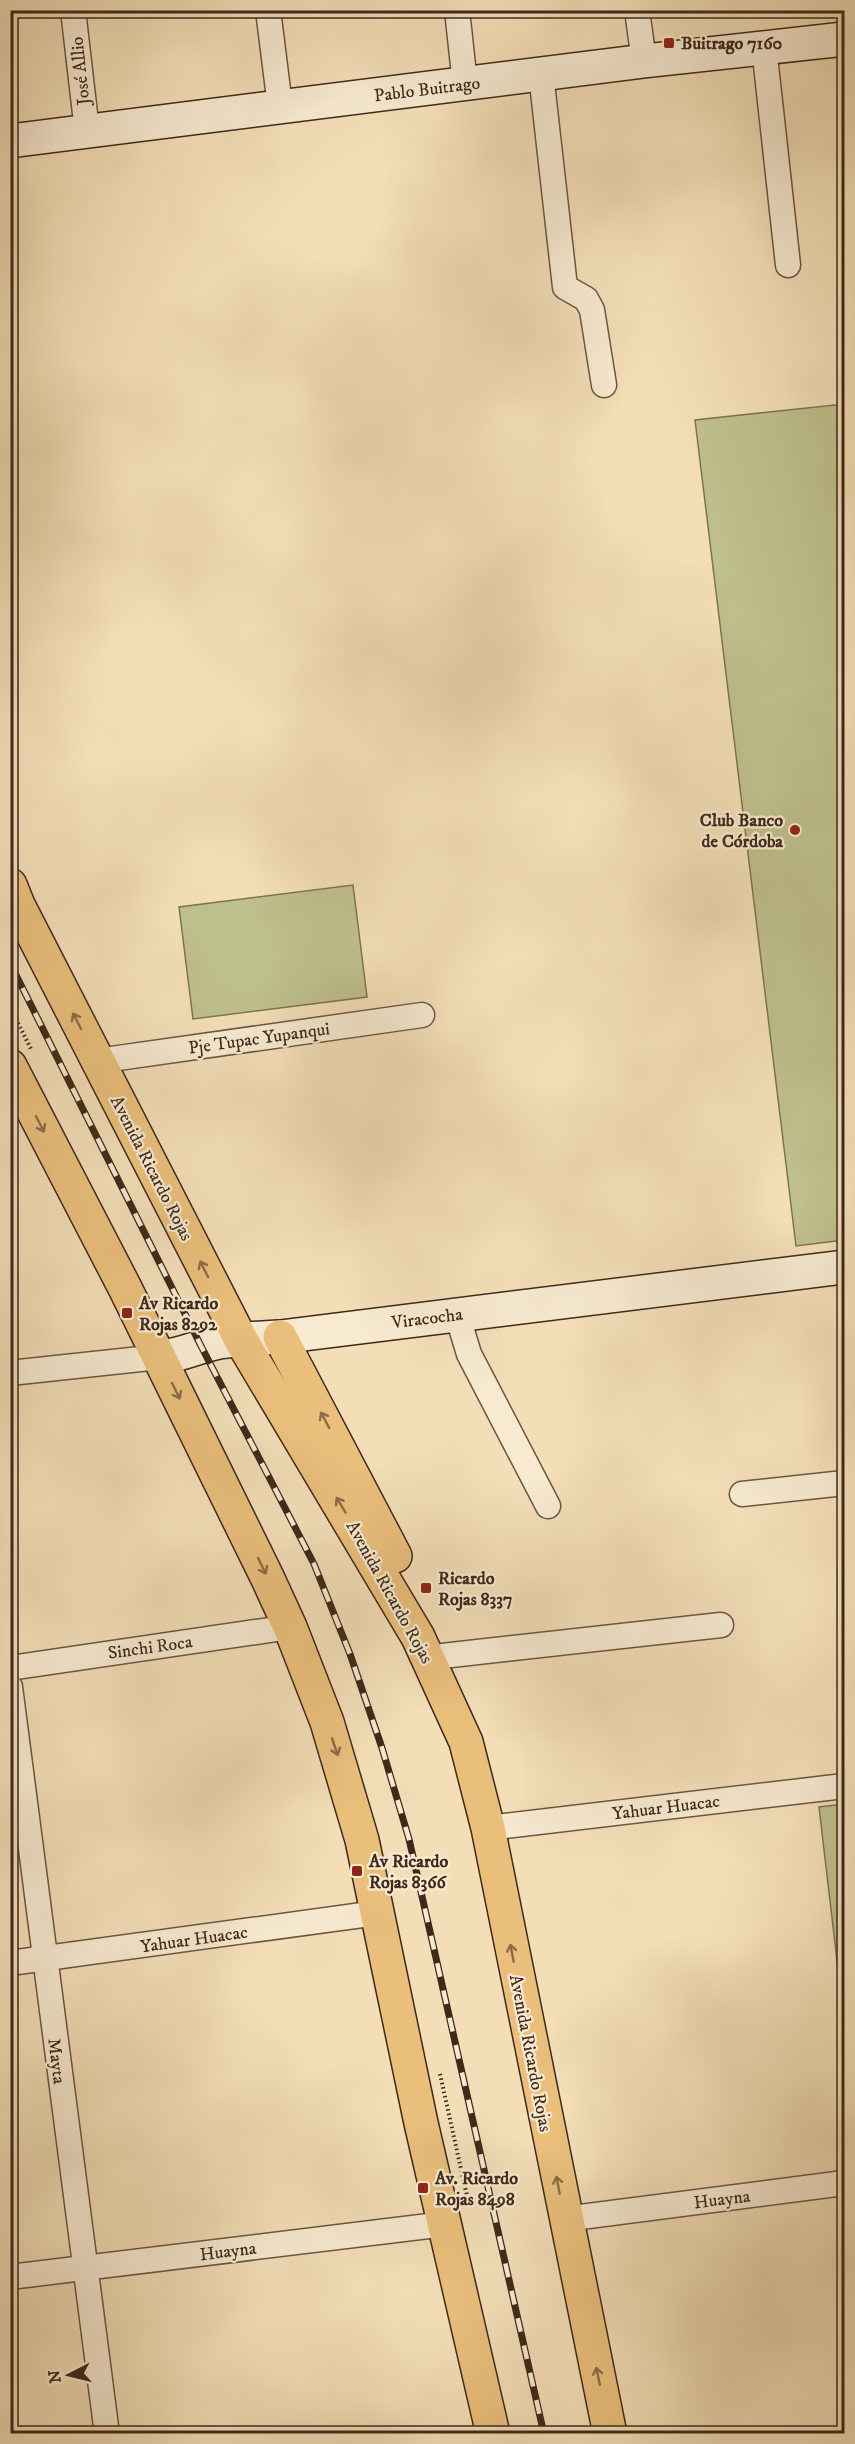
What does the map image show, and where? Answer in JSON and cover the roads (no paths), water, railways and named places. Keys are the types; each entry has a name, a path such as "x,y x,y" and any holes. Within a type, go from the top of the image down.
{"main road":[{"name":"Pablo Buitrago","path":"10,141 644,61 844,39"},
{"name":"Avenida Ricardo Rojas","path":"10,885 97,1061 241,1340 405,1611 466,1742 488,1828 565,2219 610,2433"},
{"path":"12,1070 159,1357 290,1627 339,1757 362,1840 418,2112 493,2433"},
{"name":"Viracocha","path":"159,1357 183,1354 201,1347 241,1340 844,1267"},
{"path":"280,1337 347,1462 438,1648 454,1689 466,1742"}],"street":[{"name":"José Allio","path":"73,10 87,131"},
{"path":"268,10 280,106"},
{"path":"457,10 465,84"},
{"path":"637,10 644,61"},
{"path":"764,47 788,265"},
{"path":"541,74 565,287 586,299 592,310 604,385"},
{"name":"Pje Tupac Yupanqui","path":"97,1061 422,1015"},
{"path":"457,1314 469,1354 548,1506"},
{"name":"Viracocha","path":"10,1373 159,1357"},
{"path":"742,1494 844,1483"},
{"path":"438,1648 680,1613"},
{"path":"438,1648 721,1625"},
{"name":"Sinchi Roca","path":"10,1668 290,1627"},
{"name":"Mayta","path":"10,1687 107,2433"},
{"name":"Yahuar Huacac","path":"488,1828 844,1786"},
{"name":"Yahuar Huacac","path":"10,1964 377,1913"},
{"name":"Huayna","path":"565,2219 844,2183"},
{"name":"Huayna","path":"10,2277 445,2224"}],"railway":[{"path":"10,963 201,1346 314,1564 350,1654 382,1748 409,1839 544,2434"}],"place":[{"name":"Buitrago 7160","path":"669,43"},
{"name":"Club Banco de Córdoba","path":"795,830"},
{"name":"Av Ricardo Rojas 8292","path":"127,1313"},
{"name":"Ricardo Rojas 8337","path":"426,1588"},
{"name":"Av Ricardo Rojas 8366","path":"357,1871"},
{"name":"Av. Ricardo Rojas 8498","path":"423,2188"}]}
